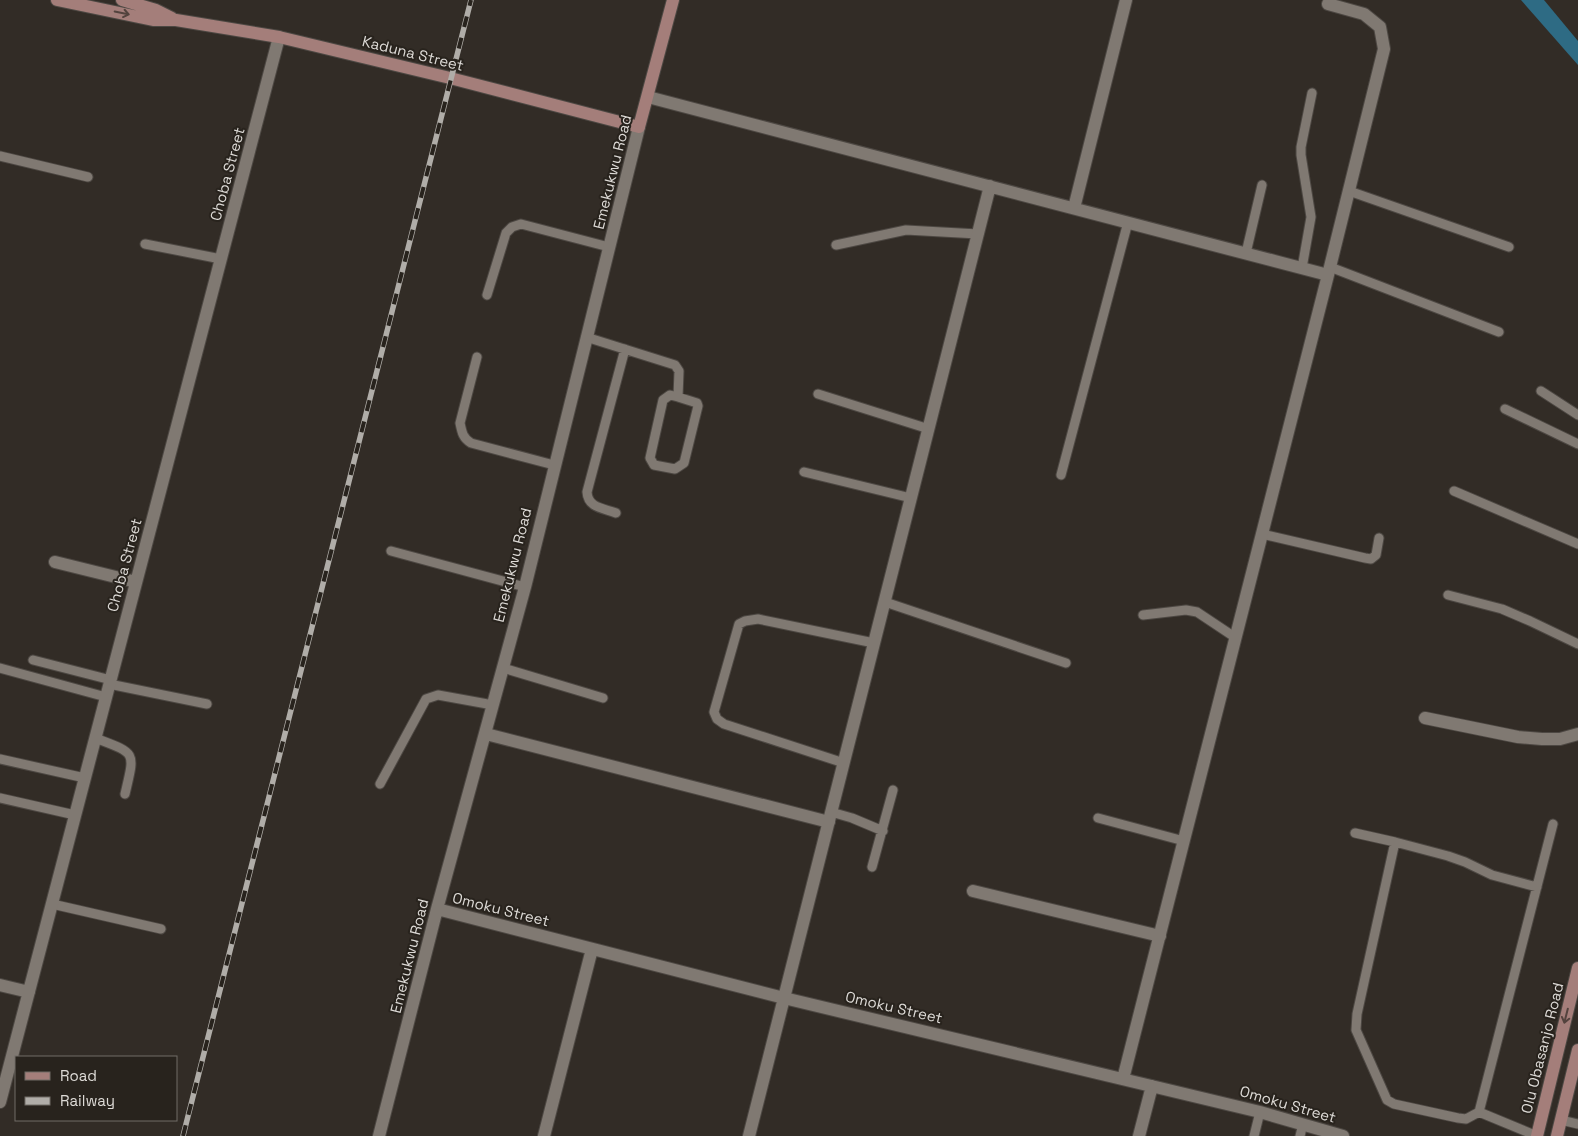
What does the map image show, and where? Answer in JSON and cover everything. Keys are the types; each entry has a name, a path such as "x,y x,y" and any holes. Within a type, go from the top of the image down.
{"street":[{"name":"Kaduna Street","path":"57,0 153,20 176,20 279,37 450,78 639,128"},
{"name":"Kaduna Street","path":"122,0 156,10 176,20"},
{"name":"Emekukwu Road","path":"379,1136 437,909 486,734 673,0"},
{"path":"1074,208 1126,0"},
{"path":"1123,1079 1384,48 1380,27 1364,14 1328,4"},
{"name":"Choba Street","path":"0,1102 279,37"},
{"path":"648,97 1302,268 1329,271"},
{"path":"749,1136 990,186"},
{"path":"55,562 136,582"},
{"path":"1425,718 1518,737 1560,739 1578,734"},
{"path":"486,734 830,817"},
{"path":"973,891 1160,936"},
{"name":"Omoku Street","path":"437,909 784,998 1260,1112 1301,1130 1342,1136"},
{"path":"544,1136 592,949"},
{"name":"Olu Obasanjo Road","path":"1537,1136 1578,968"},
{"path":"0,985 29,992"},
{"path":"1557,1136 1578,1050"},
{"path":"1139,1136 1152,1086"}],"lane":[{"path":"1302,268 1311,217 1301,155 1312,93"},
{"path":"0,156 88,178"},
{"path":"1246,253 1262,185"},
{"path":"1349,192 1509,247"},
{"path":"1061,474 1128,222"},
{"path":"487,295 506,233 512,227 521,224 609,247"},
{"path":"836,245 906,230 978,234"},
{"path":"145,244 221,259"},
{"path":"1329,271 1499,332"},
{"path":"586,337 675,365 679,371 678,398"},
{"path":"616,513 592,505 588,499 587,492 625,349"},
{"path":"477,357 460,423 465,439 471,443 554,465"},
{"path":"1541,391 1578,415"},
{"path":"818,394 929,429"},
{"path":"670,395 678,398 697,403 698,406 684,463 675,468 654,465 650,458 663,400 670,395"},
{"path":"1504,409 1578,444"},
{"path":"804,472 911,498"},
{"path":"1454,491 1578,544"},
{"path":"1262,534 1371,559 1376,555 1379,538"},
{"path":"390,551 524,587"},
{"path":"1448,595 1502,609 1578,644"},
{"path":"885,602 1066,663"},
{"path":"1143,615 1186,610 1197,612 1236,638"},
{"path":"844,763 724,724 717,719 714,712 739,624 745,620 758,618 874,643"},
{"path":"33,660 109,687"},
{"path":"0,668 206,704"},
{"path":"502,668 603,698"},
{"path":"380,784 426,699 438,694 493,705"},
{"path":"95,738 125,749 133,762 125,794"},
{"path":"0,759 85,778"},
{"path":"872,867 893,790"},
{"path":"0,798 75,815"},
{"path":"830,817 852,818 883,830"},
{"path":"1098,818 1184,841"},
{"path":"1395,842 1357,1014 1356,1030 1387,1100 1394,1104 1466,1119 1479,1112 1553,824"},
{"path":"1355,833 1465,862 1492,875 1537,887"},
{"path":"52,904 161,929"},
{"path":"1254,1136 1260,1112"},
{"path":"1479,1112 1537,1136"},
{"path":"1561,1120 1578,1124"}],"water":[{"path":"1521,0 1544,0 1578,41 1578,65"}],"railway":[{"path":"183,1136 471,0"}]}
